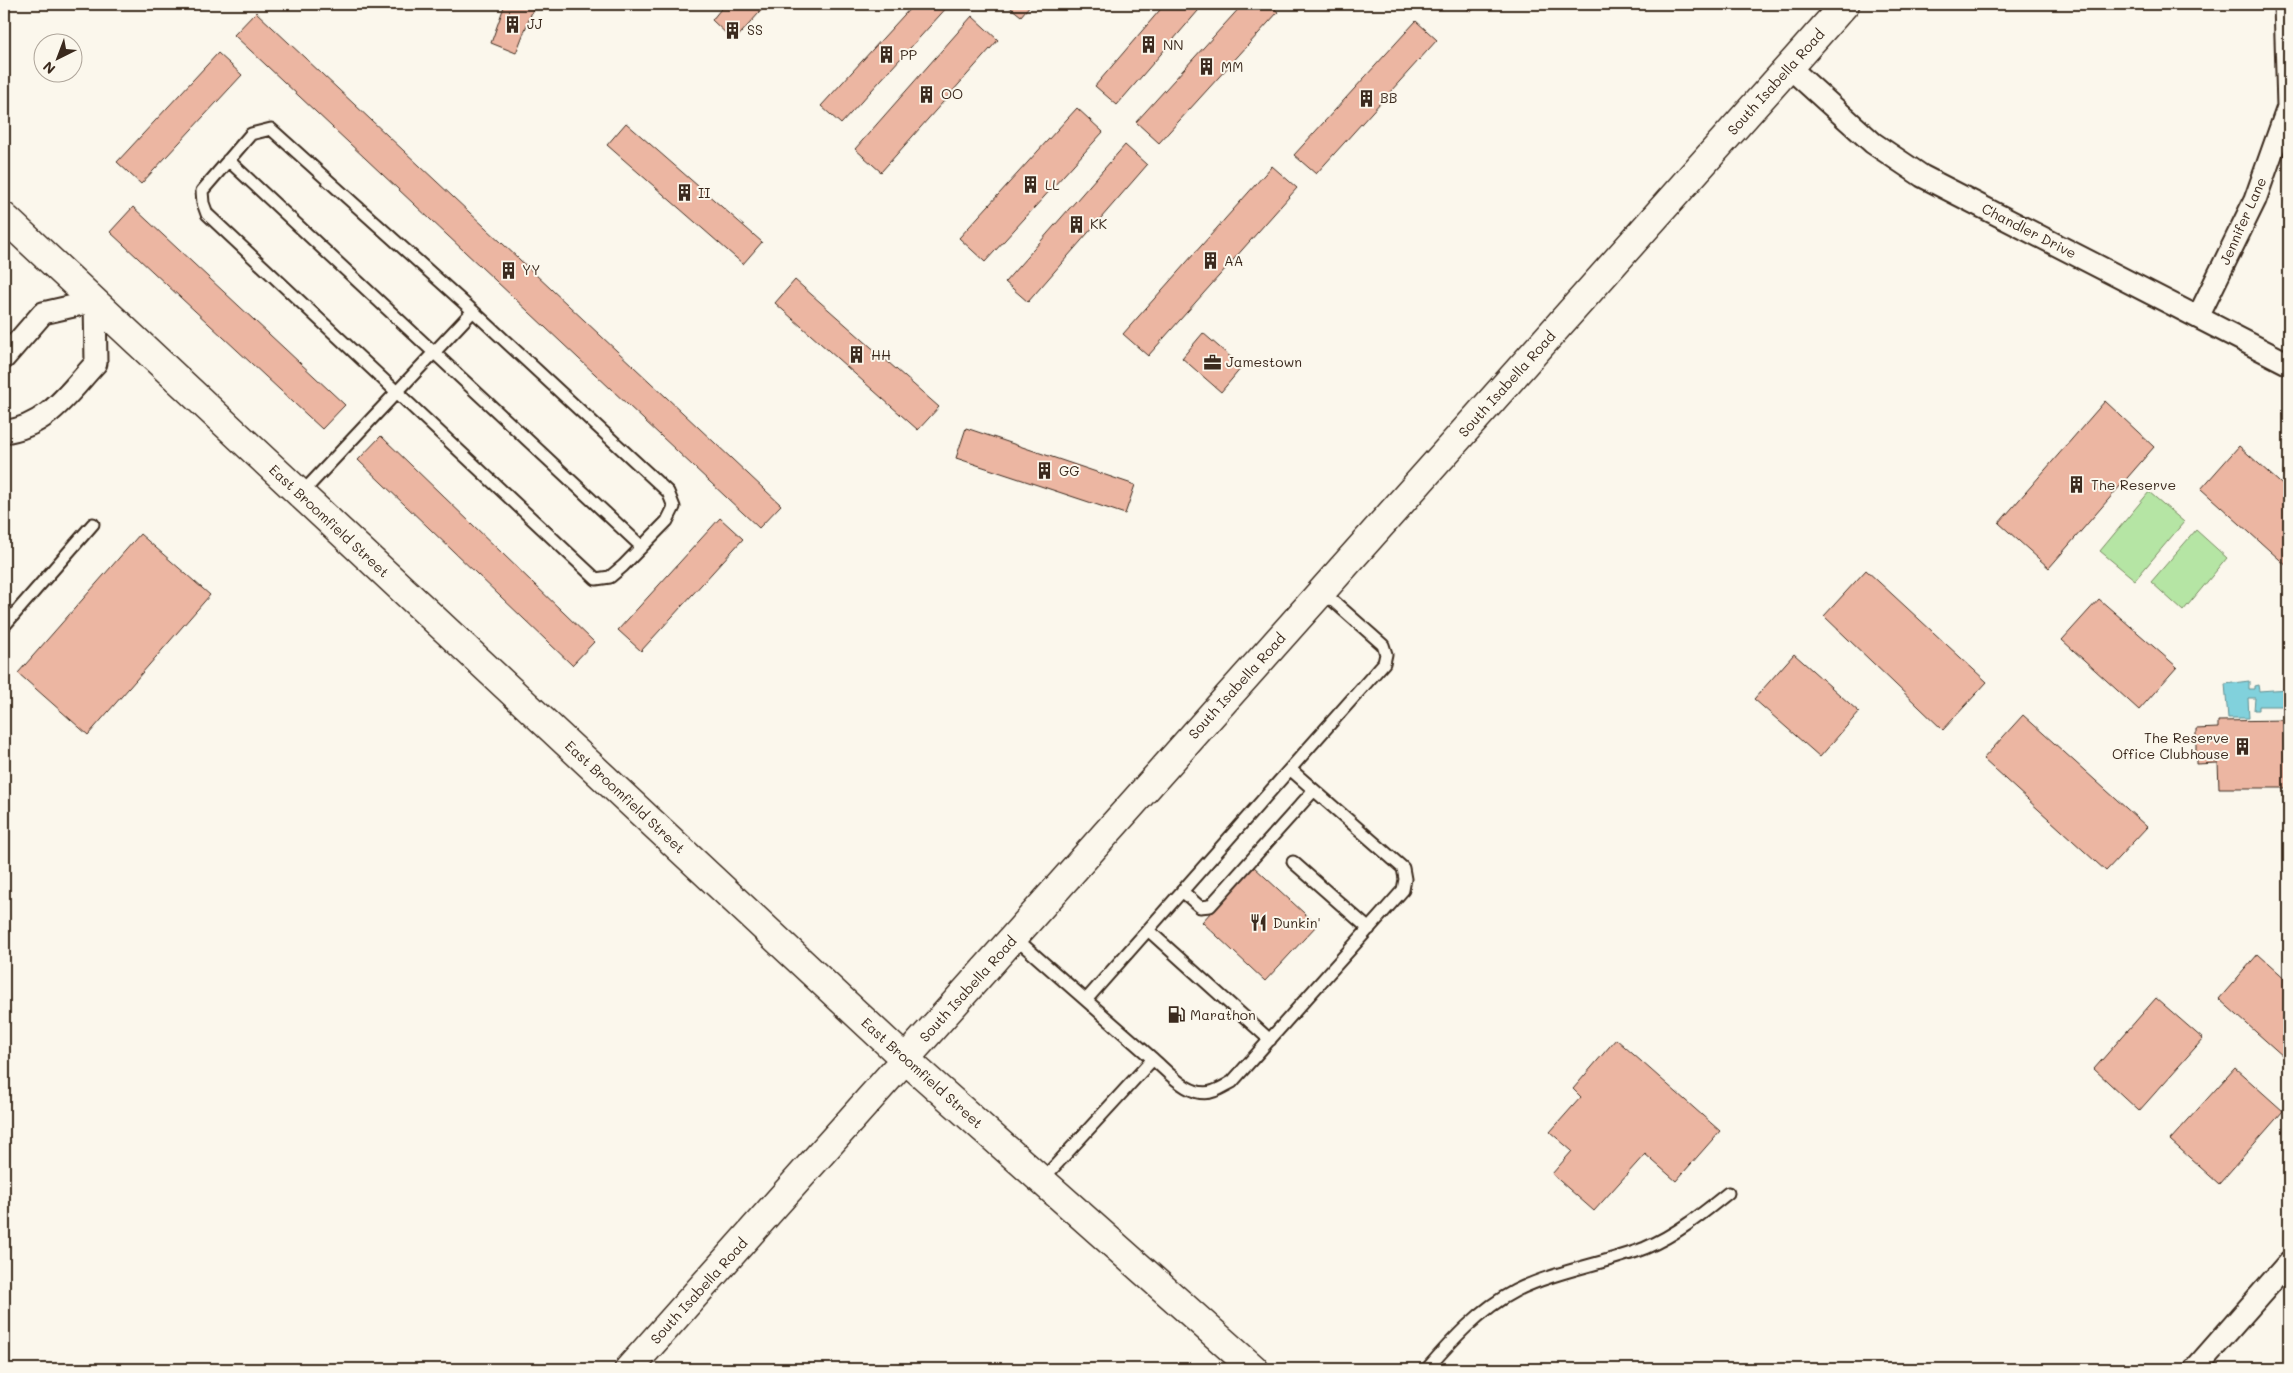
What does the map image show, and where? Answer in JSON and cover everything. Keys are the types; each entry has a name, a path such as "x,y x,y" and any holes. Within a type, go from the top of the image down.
{"main road":[{"name":"South Isabella Road","path":"629,1369 1845,4"},
{"name":"East Broomfield Street","path":"4,217 905,1059 1254,1369"}],"street":[{"name":"Jennifer Lane","path":"2198,317 2256,200 2288,107 2285,4"},
{"name":"Chandler Drive","path":"1790,67 1872,143 1922,176 2289,364"},
{"path":"4,358 43,313 95,301 96,362 52,411 36,423 4,432"},
{"path":"2195,1369 2289,1262"}],"lane":[{"path":"271,129 473,311 668,492 674,507 667,521 610,577 596,579 207,214 202,203 202,191 251,134 271,129"},
{"path":"228,160 642,547"},
{"path":"301,494 473,311"},
{"path":"4,626 92,524"},
{"path":"1086,1000 1384,663 1386,654 1383,644 1322,591"},
{"path":"1014,937 1177,1080 1194,1092 1212,1092 1232,1082 1403,890 1405,879 1402,868 1290,769"},
{"path":"1182,891 1200,907 1210,906 1314,790"},
{"path":"1293,862 1369,928"},
{"path":"1148,930 1270,1040"},
{"path":"1042,1180 1153,1059"},
{"path":"1427,1369 1447,1346 1487,1308 1515,1291 1646,1247 1693,1222 1728,1193"}],"green space":[{"path":"2149,492 2184,522 2135,580 2100,551"},
{"path":"2196,530 2227,558 2183,611 2151,582"}],"water":[{"path":"2249,681 2249,689 2254,689 2254,686 2258,685 2259,691 2288,689 2288,706 2259,706 2259,710 2254,710 2255,698 2248,698 2249,718 2228,718 2225,684"}],"building":[{"name":"JJ","path":"505,4 535,4 516,53 491,43"},
{"name":"SS","path":"725,4 767,4 734,41 712,20"},
{"name":"PP","path":"914,4 950,4 841,124 821,106"},
{"path":"1006,4 1031,4 1021,16"},
{"name":"NN","path":"1165,4 1204,4 1117,105 1095,86"},
{"name":"MM","path":"1243,4 1269,4 1278,12 1159,143 1136,122"},
{"path":"1462,4 1478,4 1471,12"},
{"name":"YY","path":"256,12 781,505 759,528 234,35"},
{"name":"OO","path":"972,16 998,40 881,172 855,149"},
{"name":"BB","path":"1416,21 1437,40 1316,174 1294,155"},
{"path":"218,53 242,75 141,184 117,162"},
{"name":"LL","path":"1077,108 1103,132 985,262 959,238"},
{"name":"II","path":"626,123 762,242 743,264 607,145"},
{"name":"KK","path":"1125,145 1147,165 1028,302 1005,282"},
{"name":"AA","path":"1272,166 1297,188 1148,356 1123,334"},
{"path":"133,207 345,405 322,429 110,232"},
{"name":"HH","path":"795,280 939,407 918,430 775,303"},
{"name":"Jamestown","path":"1203,333 1242,367 1221,392 1182,358"},
{"name":"The Reserve","path":"2105,401 2154,447 2049,568 1999,523"},
{"name":"GG","path":"966,428 1135,485 1125,514 956,458"},
{"path":"381,436 594,642 572,665 358,460"},
{"name":"The Reserve","path":"2239,446 2289,491 2289,568 2201,489"},
{"path":"720,518 743,539 641,651 618,630"},
{"path":"140,534 210,595 88,735 18,673"},
{"path":"1866,570 1987,682 1943,730 1824,616"},
{"path":"2099,599 2177,667 2139,710 2062,640"},
{"path":"1794,654 1859,712 1820,757 1754,699"},
{"path":"2023,715 2147,827 2106,871 1983,759"},
{"name":"The Reserve Office Clubhouse","path":"2289,720 2289,788 2219,788 2218,763 2196,764 2196,729 2218,728 2218,721"},
{"name":"Dunkin'","path":"1253,866 1317,925 1265,981 1202,922"},
{"path":"2258,954 2289,982 2289,1051 2284,1057 2219,999"},
{"path":"2156,998 2203,1039 2139,1111 2094,1069"},
{"path":"1616,1039 1720,1131 1676,1181 1645,1154 1594,1211 1552,1174 1572,1151 1550,1132 1581,1097 1573,1089"},
{"path":"2235,1068 2283,1111 2219,1184 2170,1140"}],"place":[{"name":"JJ","path":"513,24"},
{"name":"SS","path":"733,30"},
{"name":"NN","path":"1149,45"},
{"name":"PP","path":"886,55"},
{"name":"MM","path":"1207,67"},
{"name":"OO","path":"927,94"},
{"name":"BB","path":"1366,98"},
{"name":"LL","path":"1031,185"},
{"name":"II","path":"684,193"},
{"name":"KK","path":"1076,224"},
{"name":"AA","path":"1210,261"},
{"name":"YY","path":"508,270"},
{"name":"HH","path":"857,355"},
{"name":"Jamestown","path":"1212,362"},
{"name":"GG","path":"1045,471"},
{"name":"The Reserve","path":"2077,485"},
{"name":"The Reserve Office Clubhouse","path":"2243,746"},
{"name":"Dunkin'","path":"1259,923"},
{"name":"Marathon","path":"1176,1015"}]}
